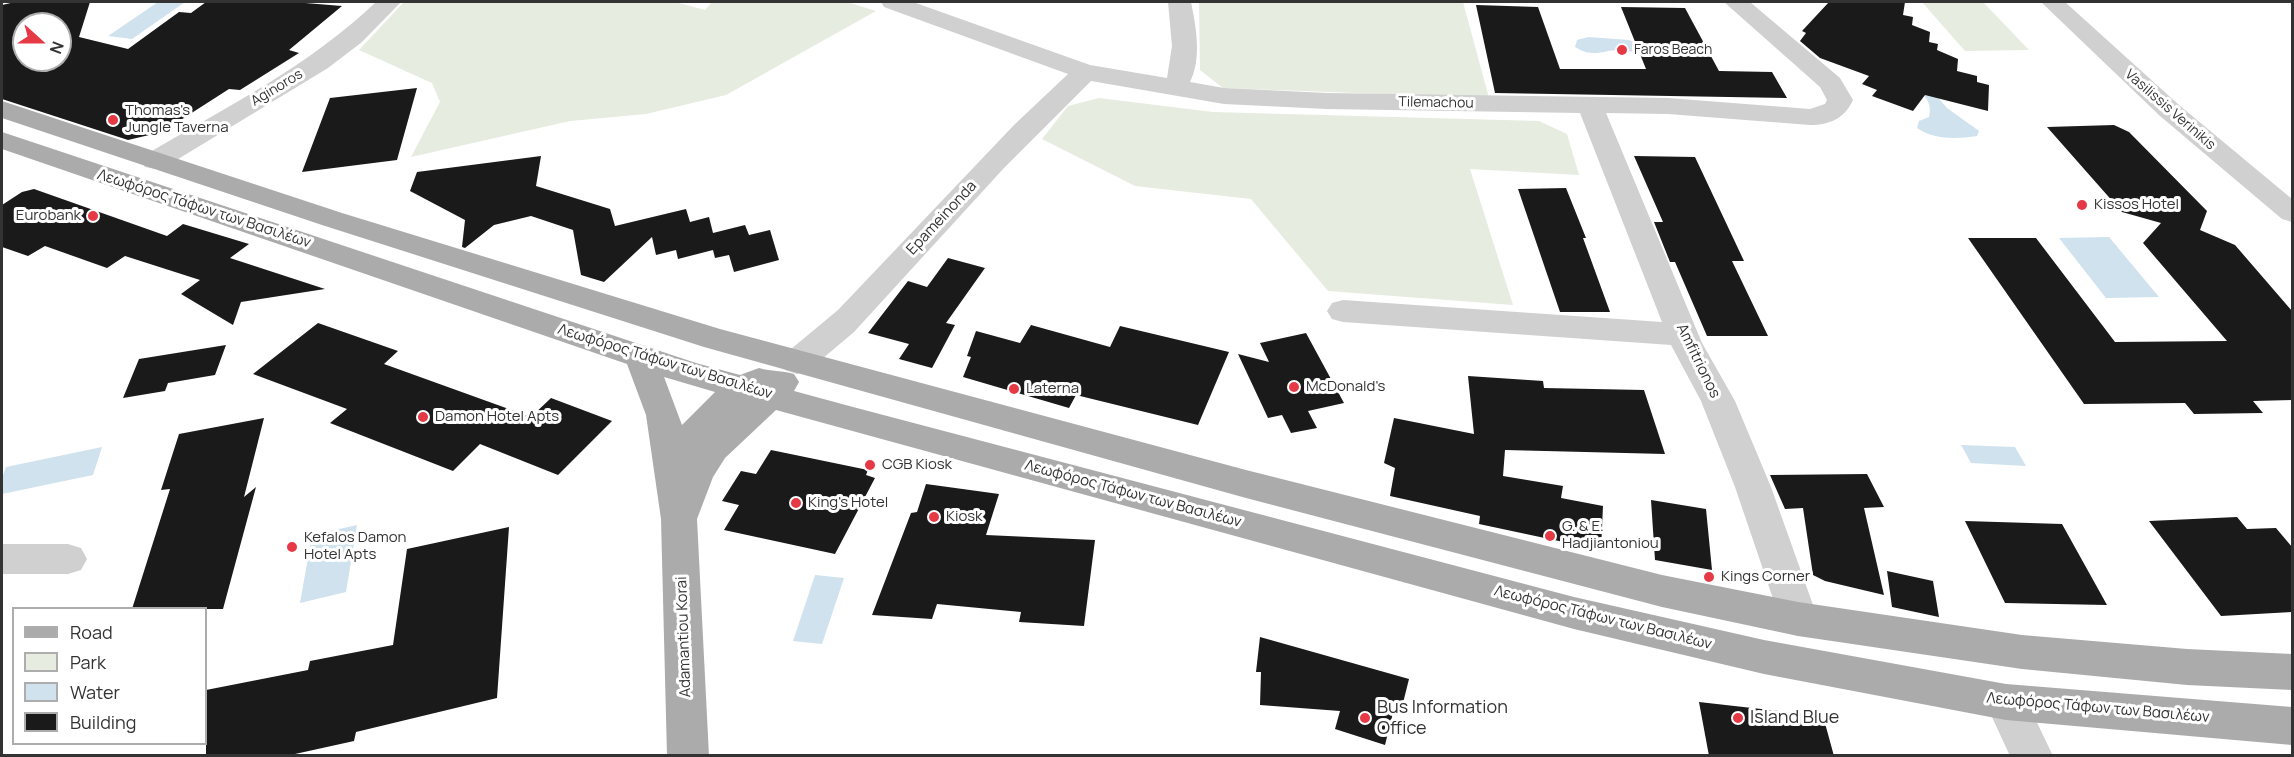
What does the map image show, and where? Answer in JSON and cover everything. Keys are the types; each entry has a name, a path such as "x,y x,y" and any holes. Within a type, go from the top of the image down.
{"main road":[{"name":"Λεωφόρος Τάφων των Βασιλέων","path":"2,109 464,261 715,339 1246,484 1640,586 1798,619 2022,652 2187,668 2292,672"},
{"name":"Λεωφόρος Τάφων των Βασιλέων","path":"2,140 640,356 758,392 865,423 1574,613 1764,657 2006,702 2292,726"},
{"path":"640,356 663,415 671,468"},
{"name":"Adamantiou Korai","path":"688,756 679,519 671,468 681,450 707,417 758,392 797,362"},
{"name":"Adamantiou Korai","path":"679,519 705,458 736,424 758,392"}],"street":[{"name":"Aginoros","path":"155,161 319,63 353,37 389,2"},
{"name":"Tilemachou","path":"892,2 1085,72 1174,89 1272,99 1718,108 1810,117 1820,117 1836,109 1840,100 1831,83 1736,2"},
{"path":"1174,89 1180,80 1185,59 1180,2"},
{"name":"Vasilissis Verinikis","path":"2052,2 2127,73 2241,173 2292,213"},
{"name":"Epameinonda","path":"797,362 847,320 976,180 1052,102 1085,72"},
{"name":"Amfitrionos","path":"1590,105 1683,335 1718,400 1753,486 1798,619"},
{"path":"1343,311 1683,335"},
{"path":"2,559 68,559"},
{"path":"2006,702 2032,756"}],"green space":[{"path":"404,2 675,2 705,10 712,2 847,2 876,11 726,95 646,114 570,121 411,157 440,102 432,83 359,50"},
{"path":"1199,2 1463,2 1489,98 1223,88 1200,70"},
{"path":"1922,2 1983,2 2029,50 1965,51"},
{"path":"1099,98 1213,112 1539,121 1567,134 1579,175 1470,169 1513,305 1328,291 1251,199 1135,186 1042,139 1068,106"}],"water":[{"path":"158,2 185,2 132,39 108,36"},
{"path":"1588,37 1629,40 1640,45 1638,52 1615,50 1592,53 1575,47 1577,40"},
{"path":"1917,89 1935,94 1947,108 1979,131 1977,136 1946,138 1931,135 1917,128 1919,121 1929,117 1930,108 1926,98"},
{"path":"2109,237 2159,297 2106,298 2059,238"},
{"path":"1961,445 2015,447 2026,466 1971,463"},
{"path":"102,447 93,475 2,494 2,478 6,467"},
{"path":"357,525 346,592 300,603 312,535"},
{"path":"815,575 844,578 822,644 793,641"}],"building":[{"path":"15,2 90,2 79,37 128,49 179,12 191,13 206,2 293,2 342,6 289,50 299,53 240,90 229,89 162,132 128,140 2,99 2,5"},
{"path":"1829,2 1905,2 1903,15 1913,17 1912,25 1930,32 1929,42 1938,44 1937,50 1958,59 1957,71 1977,76 1977,82 1989,85 1988,111 1925,95 1913,111 1872,96 1877,90 1862,84 1869,76 1820,58 1800,41 1806,33 1802,31"},
{"path":"1476,5 1538,7 1560,69 1646,69 1621,7 1685,8 1719,71 1772,72 1787,98 1495,93"},
{"path":"417,88 397,160 302,172 330,98"},
{"path":"2114,125 2129,132 2207,211 2200,230 2235,245 2292,311 2292,400 2253,401 2263,413 2194,414 2185,403 2084,404 1968,238 2036,238 2115,342 2227,341 2143,243 2161,223 2122,212 2047,127"},
{"path":"541,156 536,186 610,209 615,226 686,209 690,222 709,217 713,233 745,225 749,235 770,230 779,260 734,272 729,255 715,258 713,250 678,259 676,250 656,255 652,237 604,282 581,275 573,230 531,216 494,225 465,248 462,247 465,220 410,191 417,172"},
{"path":"1634,156 1695,157 1744,261 1732,261 1768,336 1707,336 1675,262 1670,262 1654,222 1663,222"},
{"path":"1566,188 1586,238 1583,238 1610,312 1560,312 1518,189"},
{"path":"34,189 167,236 183,224 249,244 230,258 325,289 241,302 233,325 181,294 200,280 125,256 107,268 45,246 28,256 2,247 2,205 22,192"},
{"path":"948,258 985,268 946,323 955,325 932,368 899,359 909,344 868,333 908,281 927,287"},
{"path":"318,323 398,351 384,364 531,417 551,398 612,421 558,475 480,444 453,471 330,423 347,409 253,374"},
{"path":"1031,325 1110,347 1120,326 1229,352 1198,425 1076,395 1069,408 963,377 971,357 967,356 976,331 1020,343"},
{"name":"McDonald's","path":"1306,333 1344,403 1308,411 1317,428 1291,433 1282,415 1268,418 1238,354 1269,362 1260,343"},
{"path":"226,345 215,375 168,383 165,391 123,398 139,359"},
{"path":"1468,376 1543,381 1544,388 1644,390 1665,454 1505,450 1503,476 1563,486 1561,498 1603,506 1601,550 1479,524 1480,516 1390,496 1395,468 1384,463 1394,418 1474,434"},
{"path":"264,418 244,497 256,487 223,609 133,607 170,489 161,490 179,434"},
{"name":"King's Hotel","path":"771,450 868,470 866,475 875,478 835,554 724,530 739,505 722,501 741,471 756,474"},
{"path":"1867,474 1884,507 1864,508 1884,595 1825,581 1813,575 1803,508 1785,509 1770,475"},
{"path":"926,484 999,494 986,535 1095,540 1084,626 1019,622 1021,612 937,604 932,619 872,615 911,513 917,512"},
{"path":"1651,500 1706,509 1712,570 1655,560"},
{"path":"2237,517 2247,529 2276,528 2292,547 2292,612 2221,616 2149,521"},
{"path":"1965,521 2062,524 2107,605 2005,603"},
{"path":"509,527 497,698 356,732 354,741 286,756 206,756 207,690 308,670 310,661 393,645 407,549"},
{"path":"1887,571 1933,581 1939,617 1892,607"},
{"path":"1260,637 1409,679 1402,707 1395,705 1385,745 1335,729 1340,711 1260,705 1261,672 1256,672"},
{"path":"1699,702 1823,716 1834,756 1709,756"}],"place":[{"name":"Faros Beach","path":"1622,50"},
{"name":"Thomas's Jungle Taverna","path":"113,120"},
{"name":"Kissos Hotel","path":"2082,205"},
{"name":"Eurobank","path":"93,216"},
{"name":"McDonald's","path":"1294,387"},
{"name":"Laterna","path":"1014,389"},
{"name":"Damon Hotel Apts","path":"423,417"},
{"name":"CGB Kiosk","path":"870,465"},
{"name":"King's Hotel","path":"796,503"},
{"name":"Kiosk","path":"934,517"},
{"name":"G. & E. Hadjiantoniou","path":"1550,536"},
{"name":"Kefalos Damon Hotel Apts","path":"292,547"},
{"name":"Kings Corner","path":"1709,577"},
{"name":"Bus Information Office","path":"1365,718"},
{"name":"Island Blue","path":"1738,718"}]}
